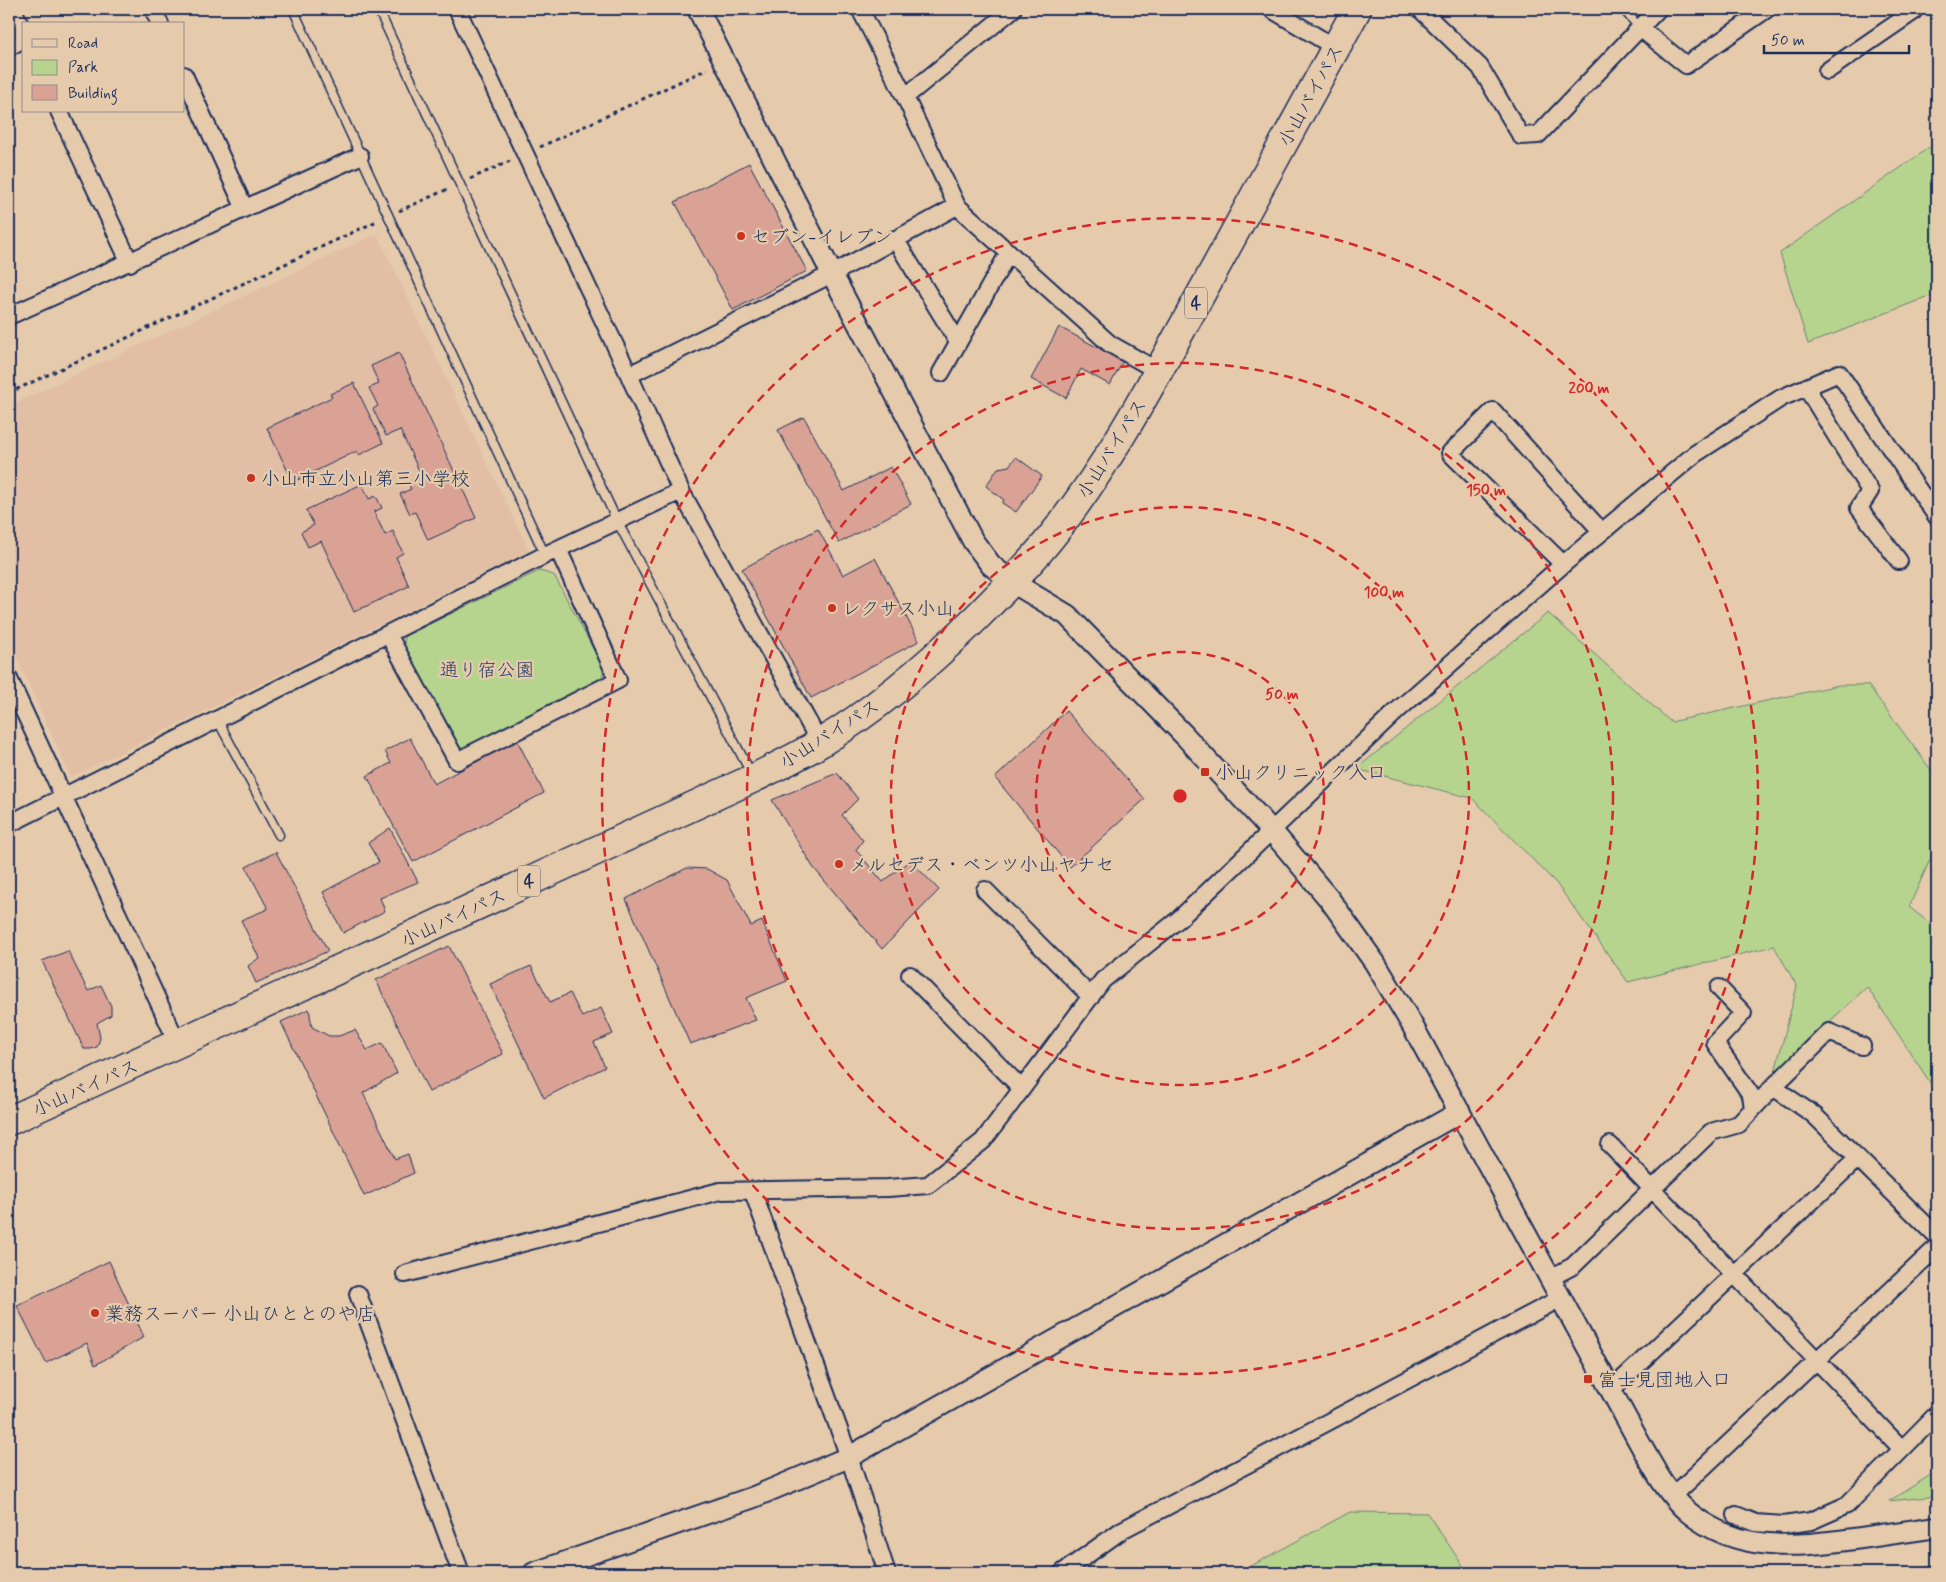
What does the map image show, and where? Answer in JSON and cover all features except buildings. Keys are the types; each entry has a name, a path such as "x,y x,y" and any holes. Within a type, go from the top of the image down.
{"highway":[{"name":"小山バイパス","path":"9,1121 754,778 820,744 859,718 923,667 1012,582 1048,541 1086,490 1123,432 1158,371 1357,9"}],"street":[{"path":"13,9 22,29"},
{"path":"153,9 159,22"},
{"path":"457,9 629,375 681,491 820,744"},
{"path":"698,9 832,274 973,541 991,565 1012,582 1067,615 1185,736 1272,830 1330,900 1375,963 1460,1112 1643,1448 1673,1496 1687,1511 1703,1523 1784,1525 1811,1521 1847,1505 1937,1414"},
{"path":"860,9 957,206 1110,344 1158,371"},
{"path":"905,97 1013,9"},
{"path":"1271,9 1336,48"},
{"path":"1420,9 1480,67 1521,136 1538,135 1658,9"},
{"path":"1640,28 1686,65 1767,9"},
{"path":"1827,71 1914,10"},
{"path":"9,46 22,40"},
{"path":"185,77 244,207"},
{"path":"59,112 130,263"},
{"path":"9,316 130,263 244,207 360,156"},
{"path":"629,375 832,274 957,206"},
{"path":"895,240 958,342"},
{"path":"941,373 1009,252"},
{"path":"405,1274 720,1191 753,1192 888,1188 928,1184 983,1141 1103,980 1179,919 1398,710 1563,564 1695,454 1782,398 1839,373 1937,517"},
{"path":"1806,387 1870,491 1859,508 1899,561"},
{"path":"1563,564 1450,454 1493,411 1602,532"},
{"path":"9,824 552,552 681,491"},
{"path":"388,634 458,761 618,680 552,552"},
{"path":"9,679 178,1044"},
{"path":"986,890 1091,997"},
{"path":"910,975 1022,1089"},
{"path":"1719,988 1742,1014 1715,1043 1750,1095 1753,1109"},
{"path":"1550,1278 1573,1266 1711,1132 1739,1124 1773,1087 1829,1032 1862,1046"},
{"path":"1773,1087 1814,1115 1937,1236"},
{"path":"544,1572 754,1497 849,1458 1460,1112"},
{"path":"1610,1144 1902,1449"},
{"path":"1612,1389 1858,1158"},
{"path":"753,1192 849,1458 887,1573"},
{"path":"1673,1496 1935,1252"},
{"path":"358,1294 461,1573"},
{"path":"1062,1573 1122,1530 1561,1298"},
{"path":"1730,1525 1766,1545 1813,1544 1937,1527"}],"lane":[{"path":"293,9 388,216 552,552"},
{"path":"378,9 617,521 754,778"},
{"path":"1623,9 1640,28"},
{"path":"218,720 279,834"},
{"path":"1926,1573 1937,1570"}],"path":[{"path":"9,393 725,61"}],"shaded area":[{"name":"小山市立小山第三小学校","path":"377,234 529,551 71,777 9,641 9,406"}],"green space":[{"path":"1937,142 1937,293 1808,344 1780,253"},
{"name":"通り宿公園","path":"539,571 554,575 604,669 601,680 467,752 454,750 403,652 405,636"},
{"path":"1548,613 1671,722 1839,685 1868,685 1937,778 1937,844 1909,907 1937,929 1937,1093 1867,987 1775,1072 1797,986 1774,946 1628,982 1556,883 1472,798 1356,769"},
{"path":"1937,1471 1937,1496 1889,1501"},
{"path":"1350,1512 1427,1513 1468,1573 1251,1573 1251,1566"}],"place":[{"name":"セブン-イレブン","path":"741,236"},
{"name":"小山市立小山第三小学校","path":"251,478"},
{"name":"レクサス小山","path":"832,608"},
{"name":"小山クリニック入口","path":"1205,772"},
{"name":"メルセデス・ベンツ小山ヤナセ","path":"839,864"},
{"name":"業務スーパー 小山ひととのや店","path":"95,1313"},
{"name":"富士見団地入口","path":"1588,1379"}]}
